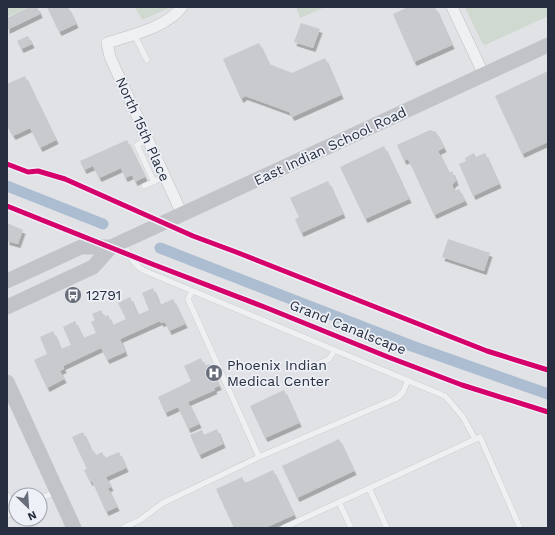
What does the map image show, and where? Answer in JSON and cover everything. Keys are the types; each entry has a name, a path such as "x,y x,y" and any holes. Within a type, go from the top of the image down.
{"main road":[{"name":"East Indian School Road","path":"7,308 93,267 117,244 548,45"},
{"name":"East Indian School Road","path":"7,281 81,247 117,244"},
{"path":"7,382 74,528"}],"street":[{"path":"134,34 174,16 182,7"},
{"path":"452,7 484,75"},
{"name":"North 15th Place","path":"134,34 107,43 110,57 147,139 159,180 182,214"}],"lane":[{"path":"134,34 147,60"},
{"path":"144,186 159,180"},
{"path":"117,244 137,267 445,396 463,417 475,439"},
{"path":"192,291 188,299 259,457"},
{"path":"316,365 329,359 335,350"},
{"path":"122,528 140,520 162,503 259,457 397,398 403,392 408,380"},
{"path":"283,528 480,437 520,528"},
{"path":"369,488 387,528"},
{"path":"48,495 57,491"},
{"path":"339,502 351,528"}],"shaded area":[{"path":"7,7 30,7 7,17"},
{"path":"135,7 171,7 142,20"},
{"path":"296,7 325,7 300,18"},
{"path":"465,7 548,7 548,16 485,45 482,43"}],"building":[{"path":"30,7 37,7 40,14 7,30 7,18"},
{"path":"47,7 68,7 76,24 59,32"},
{"path":"408,7 435,7 452,45 414,62 393,14"},
{"path":"301,23 320,29 313,48 294,42"},
{"path":"28,36 32,44 21,49 17,41"},
{"path":"259,43 269,64 292,73 325,58 341,95 292,117 289,112 245,96 241,99 223,59"},
{"path":"548,71 548,142 522,154 495,96"},
{"path":"25,76 56,140 40,148 30,128 13,136 7,126 7,84"},
{"path":"430,130 436,132 444,148 438,151 449,173 452,171 456,181 452,185 455,191 459,189 465,201 434,215 408,159 404,161 397,145"},
{"path":"127,140 145,177 135,182 132,175 125,178 121,168 99,178 93,166 84,170 80,161"},
{"path":"384,146 409,199 365,219 340,167"},
{"path":"474,153 476,157 485,153 499,184 473,196 459,164 466,161 465,158"},
{"path":"328,181 343,214 301,233 295,219 299,217 290,198"},
{"path":"7,223 23,230 18,244 7,241"},
{"path":"448,239 490,253 484,271 442,257"},
{"path":"153,288 160,305 173,299 185,324 169,331 165,322 161,323 160,321 120,339 125,352 107,360 101,348 63,366 64,369 60,371 64,379 47,388 34,360 47,354 40,337 53,331 61,349 71,345 63,327 75,321 83,338 96,333 91,322 95,320 92,314 101,310 104,317 108,315 113,325 126,319 118,303 130,297 138,315 149,310 142,293"},
{"path":"77,292 78,295 72,298 71,294"},
{"path":"201,358 204,366 209,364 219,386 214,388 215,390 188,402 199,424 188,429 178,407 165,413 158,397 191,381 184,366"},
{"path":"284,390 299,423 265,438 250,406"},
{"path":"217,429 223,444 199,455 190,435 202,430 204,435"},
{"path":"83,432 92,452 94,451 96,455 102,452 105,458 119,452 126,468 106,477 111,487 108,488 117,507 106,512 92,481 90,482 84,470 87,469 72,437"},
{"path":"339,439 354,471 297,498 282,466"},
{"path":"273,470 294,515 265,528 234,528 216,489 242,477 245,483"}],"waterway":[{"path":"7,186 103,224"},
{"path":"160,248 412,346 548,394"}],"cycle path":[{"path":"7,164 28,172 38,171 65,179 193,236 487,351 548,370"},
{"name":"Grand Canalscape","path":"7,206 388,357 462,385 548,412"}],"place":[{"name":"12791","path":"73,295"},
{"name":"Phoenix Indian Medical Center","path":"214,373"}]}
